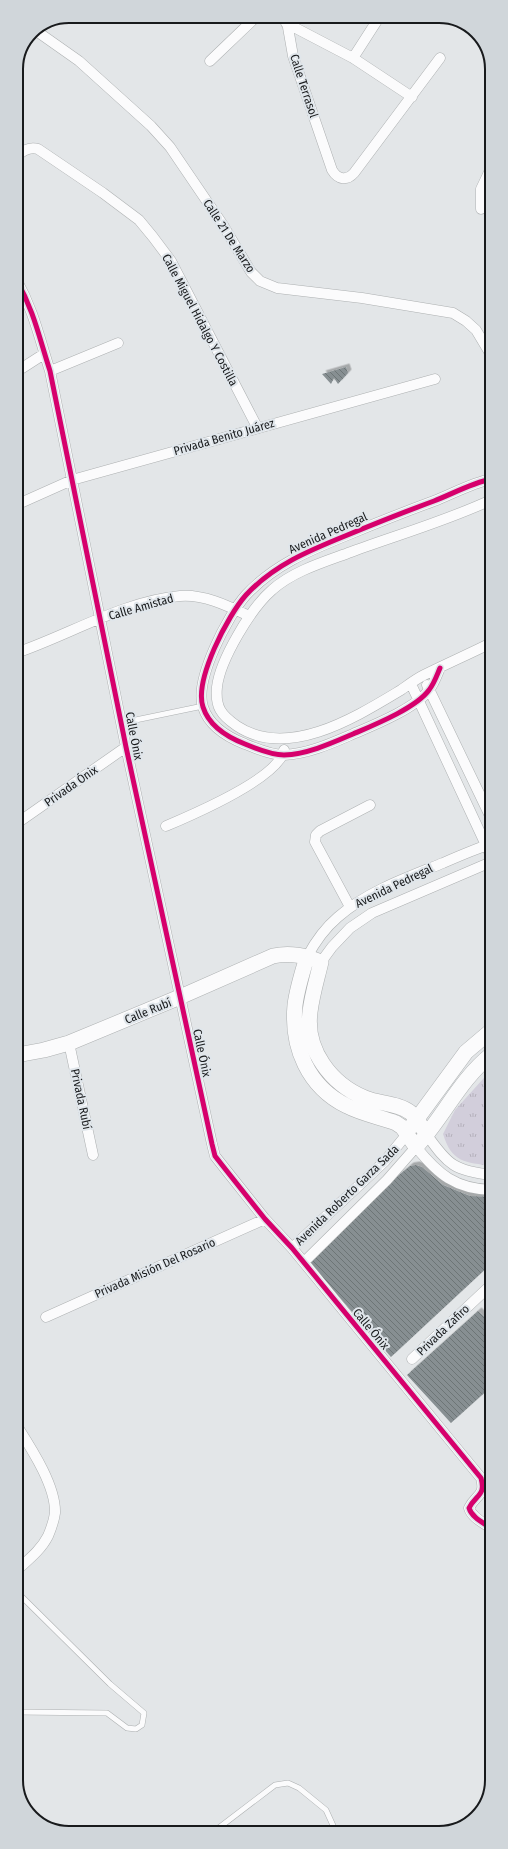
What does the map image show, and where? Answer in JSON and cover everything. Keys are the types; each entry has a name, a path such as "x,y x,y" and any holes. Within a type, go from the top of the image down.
{"street":[{"path":"210,61 250,23"},
{"name":"Calle Terrasol","path":"287,23 296,63 332,170 338,177 346,179 350,177 440,58"},
{"name":"Calle Terrasol","path":"291,23 353,58 412,97"},
{"path":"353,58 376,23"},
{"name":"Calle 21 De Marzo","path":"41,34 79,61 151,126 170,147 223,225 250,272 260,280 277,288 362,298 452,313 476,330 485,345"},
{"name":"Calle Miguel Hidalgo Y Costilla","path":"23,152 27,149 38,149 103,192 139,220 171,261 257,428"},
{"path":"481,209 481,189 485,181"},
{"name":"Calle Ónix","path":"23,291 36,320 50,372 126,747 215,1156 481,1478 483,1486 481,1495 471,1503 469,1508 470,1512 485,1524"},
{"path":"50,372 118,343"},
{"path":"23,368 44,354"},
{"name":"Privada Benito Juárez","path":"23,502 72,480 435,379"},
{"name":"Avenida Pedregal","path":"203,706 202,693 209,663 224,628 235,609 245,596 277,568 297,556 388,518 485,481"},
{"name":"Avenida Pedregal","path":"485,502 300,572 272,590 249,616 225,663 218,683 217,704 225,717 241,729 263,737 286,740 301,738 345,720 411,684 422,676 485,646"},
{"name":"Calle Amistad","path":"23,650 100,618 145,603 181,596 206,599 235,609 249,616"},
{"path":"203,706 210,721 225,734 257,749 283,755 299,753 325,745 378,722 419,699 430,690 440,668"},
{"path":"422,676 485,805"},
{"path":"411,684 485,836"},
{"path":"166,826 234,794 266,772 283,755 286,740"},
{"name":"Privada Ónix","path":"23,819 126,747"},
{"path":"350,907 315,842 316,835 320,831 370,805"},
{"name":"Avenida Pedregal","path":"485,846 420,872 350,907 325,930 315,942 307,957 295,1003 294,1021 298,1049 308,1071 326,1092 348,1107 396,1123 402,1127 431,1165 445,1178 466,1187 485,1189"},
{"name":"Avenida Pedregal","path":"485,865 372,913 350,928 332,946 321,962 314,988 310,1014 311,1038 317,1055 328,1071 348,1088 366,1098 404,1109 416,1118 444,1158 454,1166 466,1171 485,1174"},
{"name":"Calle Rubí","path":"23,1053 44,1050 69,1043 180,997 273,956 284,954 307,957 321,962"},
{"name":"Avenida Roberto Garza Sada","path":"292,1248 385,1161 407,1134 416,1118 466,1052 485,1036"},
{"name":"Privada Rubí","path":"69,1043 93,1155"},
{"name":"Avenida Roberto Garza Sada","path":"304,1262 387,1180 427,1135 468,1077 485,1061"},
{"name":"Privada Misión Del Rosario","path":"46,1317 265,1218"},
{"name":"Privada Zafiro","path":"412,1359 485,1291"},
{"path":"23,1436 48,1483 54,1502 55,1513 47,1537 40,1548 23,1564"}],"lane":[{"path":"121,723 203,706"},
{"path":"23,1598 110,1684 144,1712 142,1725 136,1730 127,1728 107,1713 23,1712"},
{"path":"220,1826 275,1785 288,1782 299,1788 326,1810 333,1826"}],"green space":[{"path":"485,1077 485,1165 467,1162 455,1156 447,1144 443,1134 455,1110"}],"building":[{"path":"346,367 348,373 338,384 334,378 331,384 322,374"},
{"path":"416,1165 422,1167 443,1185 470,1196 485,1197 485,1270 391,1357 308,1261 377,1193 410,1166"},
{"path":"478,1311 485,1318 485,1392 451,1423 407,1375"}],"cycle path":[{"path":"23,293 32,313 50,371 126,747 215,1156 265,1219 292,1248 481,1478 481,1492 469,1508 473,1515 485,1524"},
{"path":"440,668 429,690 415,703 372,726 302,753 279,755 254,748 238,741 225,734 214,725 203,707 203,681 214,648 230,617 239,604 246,595 268,575 292,560 318,547 485,481"}]}
